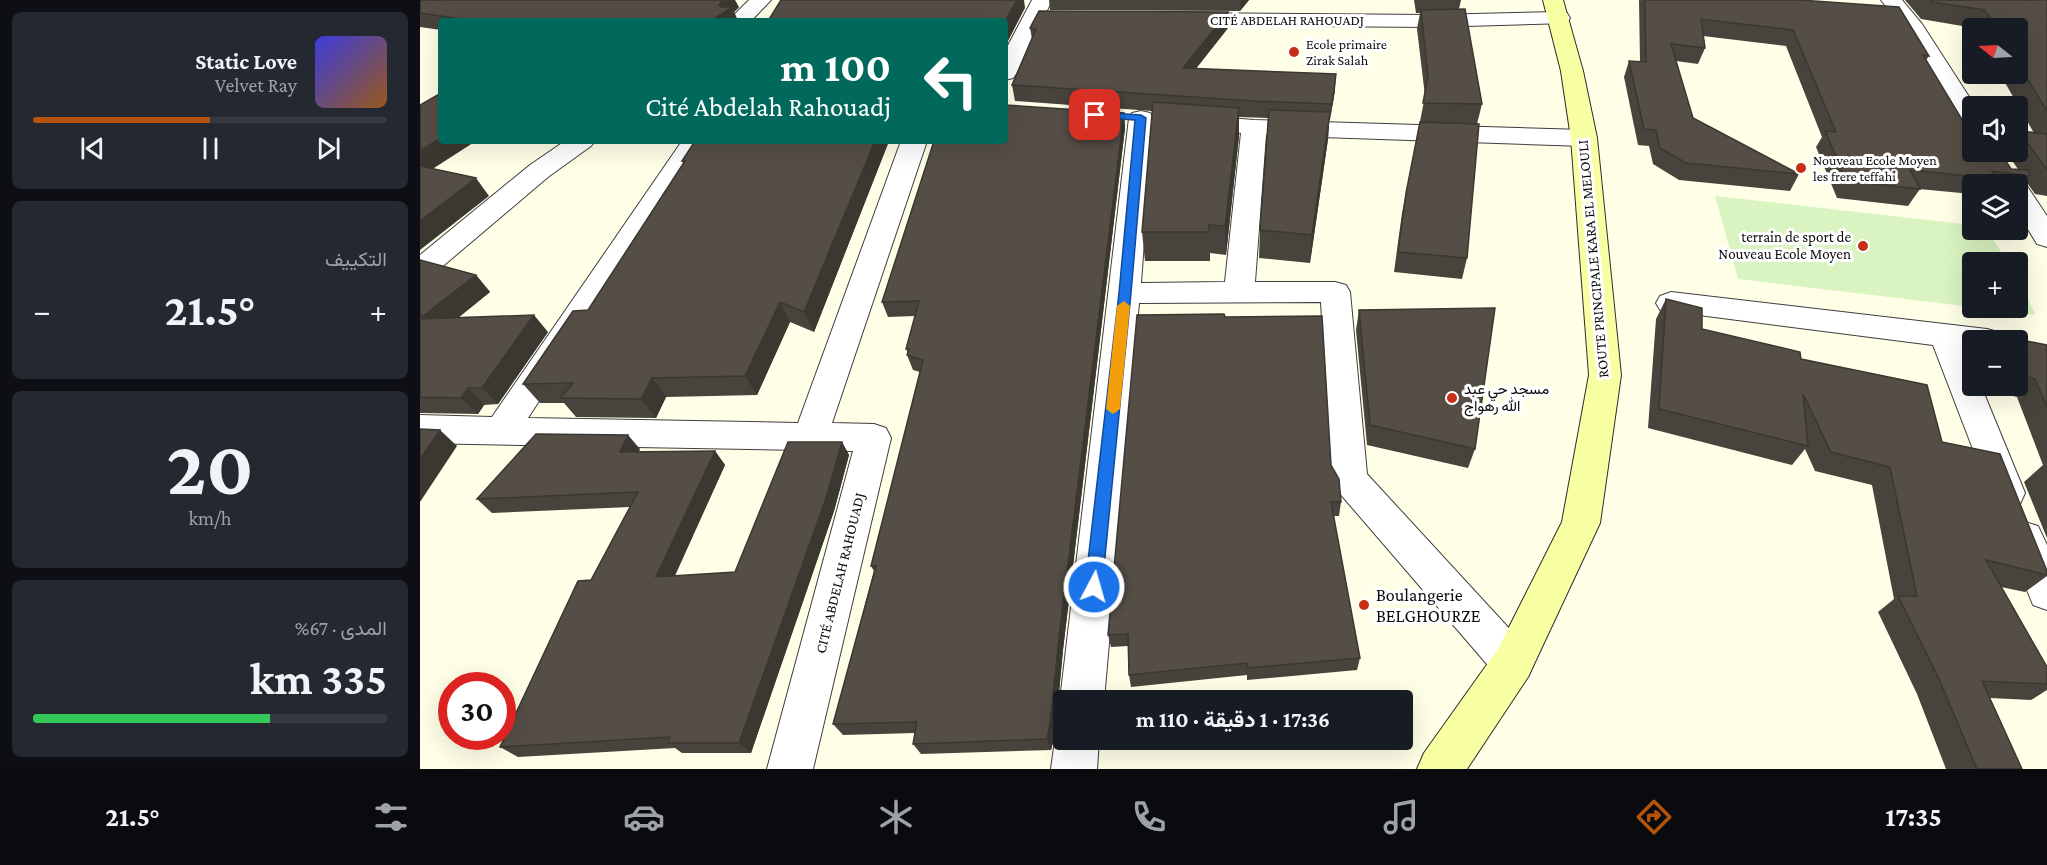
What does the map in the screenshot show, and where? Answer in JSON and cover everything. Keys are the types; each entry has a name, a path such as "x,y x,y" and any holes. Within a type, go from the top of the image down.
{"main road":[{"name":"ROUTE PRINCIPALE KARA EL MELOULI","path":"1440,769 1513,663 1581,523 1605,375 1584,138 1572,72 1556,9"}],"street":[{"path":"742,18 761,0"},
{"path":"1889,8 1911,24 1962,105"},
{"path":"1008,67 1039,9 1059,18"},
{"name":"CITÉ ABDELAH RAHOUADJ","path":"1167,19 1429,10 1556,9"},
{"path":"1083,690 1125,293 1149,119 1254,127 1584,138"},
{"path":"1239,292 1254,127"},
{"path":"420,270 539,171 578,144"},
{"path":"501,431 693,144"},
{"path":"810,438 913,144"},
{"path":"2028,208 2047,238"},
{"path":"1125,293 1335,292 1349,479 1513,663"},
{"path":"1671,303 1962,338"},
{"path":"1945,336 2047,592"},
{"name":"CITÉ ABDELAH RAHOUADJ","path":"420,429 874,438 790,769"},
{"path":"1074,769 1076,750"}],"green space":[{"name":"terrain de sport de Nouveau Ecole Moyen","path":"1715,196 1962,224 1962,240 1994,240 2001,252 1962,252 1962,306 1738,279"},
{"path":"2028,300 2036,315 2028,314"}],"building":[{"path":"420,0 723,0 719,5 721,7 732,7 716,18 454,18 420,13"},
{"path":"781,0 1017,0 1007,18 770,18"},
{"path":"1645,0 1800,0 1899,7 1929,56 1923,55 1962,120 1962,162 2006,162 2011,169 2029,170 2029,176 2028,174 1992,171 1994,174 1962,175 1910,170 1920,189 1847,181 1825,131 1836,132 1793,30 1701,19 1705,48 1671,44 1693,118 1799,174 1686,163 1660,148 1656,130 1644,129 1629,61 1646,62"},
{"path":"1930,0 2047,0 2047,111 2028,80 2028,18 1990,18 1985,10"},
{"path":"1465,9 1482,104 1423,103 1428,76 1421,10"},
{"path":"1039,11 1228,12 1183,68 1336,74 1332,104 1012,85 1036,29 1030,28"},
{"path":"438,95 438,140 420,151 420,105"},
{"path":"1153,102 1239,108 1225,226 1209,225 1209,232 1142,232"},
{"path":"1008,105 1124,113 1047,739 913,744 917,722 833,724 876,566 871,566 923,360 907,355 909,349 906,349 919,301 882,302 933,144 1008,144"},
{"path":"1269,110 1330,112 1312,235 1260,230"},
{"path":"1420,122 1479,124 1467,258 1398,252 1406,193"},
{"path":"2028,132 2047,134 2047,170 2028,144"},
{"path":"693,144 874,144 804,312 780,302 745,376 652,378 641,399 560,398 573,383 523,384 573,311 588,310 685,161 682,161"},
{"path":"420,166 476,178 420,221"},
{"path":"420,260 476,275 423,316 420,315"},
{"path":"1666,299 1702,308 1702,329 1800,352 1801,359 1927,385 1942,442 2000,454 2047,571 2047,575 1986,560 2047,667 2047,684 1982,681 2022,769 1977,769 1939,679 1898,596 1917,596 1890,467 1831,452 1803,394 1808,446 1659,409"},
{"path":"1495,308 1475,449 1370,425 1359,310"},
{"path":"1224,314 1225,317 1322,316 1331,465 1339,479 1341,502 1331,502 1360,658 1248,668 1247,663 1129,675 1128,634 1108,635 1137,315"},
{"path":"534,315 482,388 468,388 461,398 420,397 420,319"},
{"path":"2028,341 2047,345 2047,407 2035,379 2028,377"},
{"path":"420,429 440,430 420,459"},
{"path":"536,434 628,435 620,452 715,451 656,577 735,572 788,442 842,442 826,498 739,743 668,743 670,737 516,746 516,713 578,581 591,580 638,492 477,499"}],"slow traffic":[{"path":"1113,409 1124,306"}],"place":[{"name":"Ecole primaire Zirak Salah","path":"1294,52"},
{"name":"Nouveau Ecole Moyen les frere teffahi","path":"1801,168"},
{"name":"terrain de sport de Nouveau Ecole Moyen","path":"1863,246"},
{"name":"مسجد حي عبد الله رهواج","path":"1452,398"},
{"name":"Boulangerie BELGHOURZE","path":"1364,605"}],"route":[{"path":"1094,587 1141,118 1095,115"}]}
